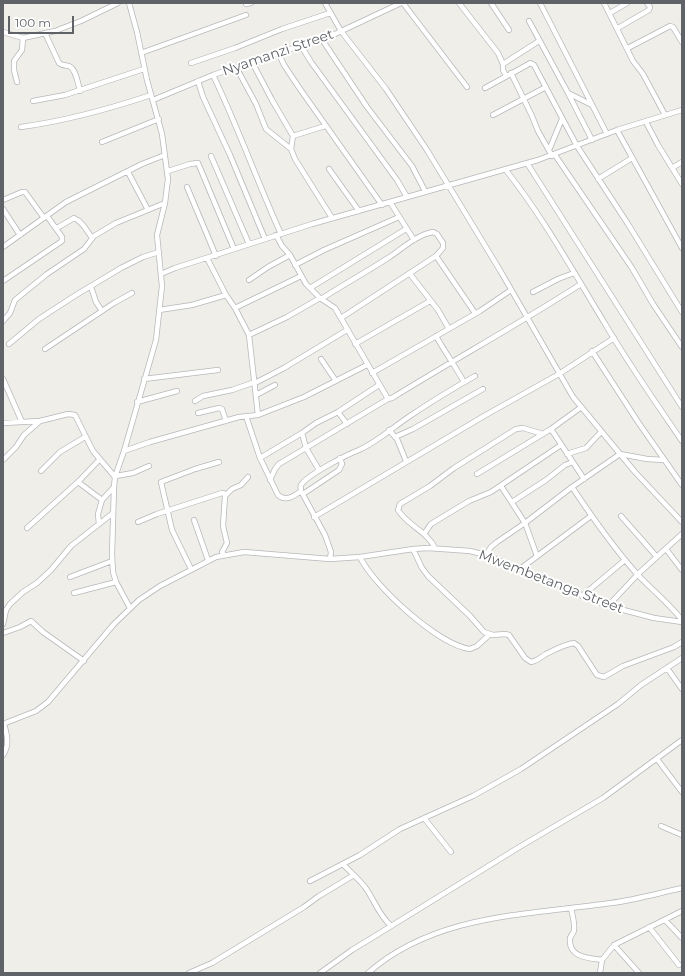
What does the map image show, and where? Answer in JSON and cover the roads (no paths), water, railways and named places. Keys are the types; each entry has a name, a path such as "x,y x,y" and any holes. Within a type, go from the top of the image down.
{"street":[{"path":"3,32 23,38 45,33 72,25 118,3"},
{"path":"129,3 144,69 158,119 168,171 166,204 158,228 157,242 162,286 156,340 115,477 114,487 113,572 116,582 130,608"},
{"path":"325,3 341,31 393,99 448,185 580,408 682,522"},
{"path":"402,3 466,87"},
{"name":"Nyamanzi Street","path":"21,126 53,121 152,98 300,44 341,31 402,3"},
{"path":"459,3 479,31 498,53 503,64 503,70 508,74 532,116 538,131 553,155 632,268 653,304 682,347"},
{"path":"491,3 509,30"},
{"path":"540,3 607,134"},
{"path":"604,3 634,61 643,74 665,115"},
{"path":"618,28 649,10 650,7 647,3"},
{"path":"610,13 623,4"},
{"path":"191,63 330,13"},
{"path":"141,53 246,15"},
{"path":"529,21 592,140"},
{"path":"628,48 670,26 680,34 682,42"},
{"path":"45,33 59,63 73,69 80,91"},
{"path":"17,82 14,70 14,61 22,50 23,38"},
{"path":"321,38 367,107 412,166 424,191"},
{"path":"503,64 539,41"},
{"path":"300,44 314,66 393,174 407,197"},
{"path":"278,52 294,81 382,205"},
{"path":"252,62 293,136 291,150"},
{"path":"485,88 508,74 529,64 534,65 577,146 628,224 682,312"},
{"path":"236,67 256,104 266,129 291,150 332,218"},
{"path":"33,101 80,91 144,69"},
{"path":"213,75 260,187 282,246 290,255 301,276 310,288 335,308 388,399"},
{"path":"198,81 203,97 228,150 265,239"},
{"path":"494,115 546,87"},
{"path":"568,93 592,105"},
{"path":"161,274 332,218 382,205 424,191 553,155 617,130 682,110"},
{"path":"102,142 158,119"},
{"path":"550,150 562,119"},
{"path":"646,122 672,168 680,178 682,184"},
{"path":"293,136 325,126"},
{"path":"617,130 682,248"},
{"path":"3,247 78,195 165,155"},
{"path":"211,156 249,244"},
{"path":"598,179 632,158"},
{"path":"672,168 682,162"},
{"path":"168,171 198,163 222,224 234,249"},
{"path":"527,163 682,407"},
{"path":"329,169 359,211"},
{"path":"505,169 532,205 657,406 682,441"},
{"path":"128,172 148,210"},
{"path":"187,187 216,256"},
{"path":"3,200 25,192 57,228 62,237 62,241 3,281"},
{"path":"390,202 414,240"},
{"path":"3,321 10,313 15,300 47,274 84,249 92,238 116,223 166,204"},
{"path":"3,209 20,235"},
{"path":"295,265 324,250 399,217"},
{"path":"57,228 74,218 83,225 92,238"},
{"path":"310,288 406,229"},
{"path":"249,335 321,298 387,259 414,240 429,232 436,234 443,243 442,248 436,256 341,318"},
{"path":"9,344 39,318 132,262 159,252"},
{"path":"249,280 268,267 290,255"},
{"path":"436,256 475,313"},
{"path":"207,258 249,335 258,415"},
{"path":"410,274 449,329"},
{"path":"533,292 558,279 574,274"},
{"path":"235,308 301,276"},
{"path":"270,480 279,464 528,318 581,284"},
{"path":"91,287 96,302 102,311"},
{"path":"372,373 449,329 511,290"},
{"path":"45,348 132,293"},
{"path":"159,310 197,304 226,295"},
{"path":"355,344 430,301"},
{"path":"195,402 203,396 232,390 255,382 284,368 347,330"},
{"path":"436,336 464,382"},
{"path":"314,517 384,476 406,461 559,374 614,338"},
{"path":"592,351 682,485"},
{"path":"321,359 336,381"},
{"path":"124,451 150,442 239,417 258,415 304,397 367,365"},
{"path":"144,380 218,370"},
{"path":"330,559 331,552 329,543 302,492 301,486 303,482 319,470 340,458 368,446 417,411 475,376"},
{"path":"3,379 22,422"},
{"path":"256,395 275,385"},
{"path":"260,458 316,423 338,412 379,385"},
{"path":"395,437 413,429 483,389"},
{"path":"137,402 177,391"},
{"path":"198,413 219,408 222,409 226,421"},
{"path":"477,474 551,429 580,408"},
{"path":"338,412 347,424"},
{"path":"3,423 40,421 72,414 76,418 93,451 115,477"},
{"path":"246,416 260,458 280,497 292,497 339,470 342,464 340,458"},
{"path":"3,460 16,447 24,435 40,421"},
{"path":"435,548 432,541 405,520 398,510 400,504 516,429 523,428 543,434"},
{"path":"551,429 584,479"},
{"path":"389,430 395,437 406,461"},
{"path":"567,454 586,448 601,432"},
{"path":"302,433 306,448 319,470"},
{"path":"41,471 60,452 85,437"},
{"path":"424,534 435,521 469,501 491,492 561,445"},
{"path":"486,555 491,547 497,542 620,454 647,460 664,460"},
{"path":"27,528 78,482 100,459"},
{"path":"191,569 172,530 161,482 195,469 219,462"},
{"path":"512,502 546,480 565,465 573,462"},
{"path":"115,477 133,473 150,466"},
{"path":"224,555 222,552 227,543 223,526 224,498 226,494 232,489 241,485 248,477"},
{"path":"78,482 102,500"},
{"path":"500,486 525,523 537,556"},
{"path":"99,524 98,514 102,500 114,487"},
{"path":"572,488 591,516 625,560 674,610 682,621"},
{"path":"138,522 157,514 226,494"},
{"path":"3,624 6,610 10,604 51,570 71,546 113,513"},
{"path":"520,569 591,516"},
{"path":"621,516 657,557"},
{"path":"194,520 208,560"},
{"path":"608,606 638,574 682,534"},
{"name":"Mwembetanga Street","path":"4,724 36,711 48,702 114,624 139,600 160,586 208,560 224,555 244,552 330,559 360,557 413,549 435,548 470,551 486,555 608,606 654,618 682,621"},
{"path":"413,549 422,568 428,576 470,616 479,628 489,635 505,634 509,636 525,658 531,662 574,643 578,646 597,675 604,677 623,666 674,647 682,642"},
{"path":"666,549 682,570"},
{"path":"360,557 369,573 394,599 435,633 453,643 470,649 477,646 489,635"},
{"path":"582,596 625,560"},
{"path":"70,577 112,561"},
{"path":"74,593 116,582"},
{"path":"3,633 31,621 84,661"},
{"path":"310,881 360,855 400,828 473,796 521,768 618,704 641,685 682,658"},
{"path":"667,668 682,689"},
{"path":"3,755 7,750 8,741 4,724"},
{"path":"320,973 352,950 602,798 682,740"},
{"path":"657,759 682,792"},
{"path":"424,818 452,852"},
{"path":"661,826 682,835"},
{"path":"343,864 354,874 370,894 382,917 391,926"},
{"path":"189,973 212,963 304,907 354,874"},
{"path":"368,973 390,955 435,933 464,924 503,916 612,903 682,888"},
{"path":"571,908 574,930 570,938 574,952 580,956 602,960"},
{"path":"602,972 602,960 614,945 682,911"},
{"path":"665,920 682,938"},
{"path":"649,927 679,965"},
{"path":"614,945 639,973"}]}
